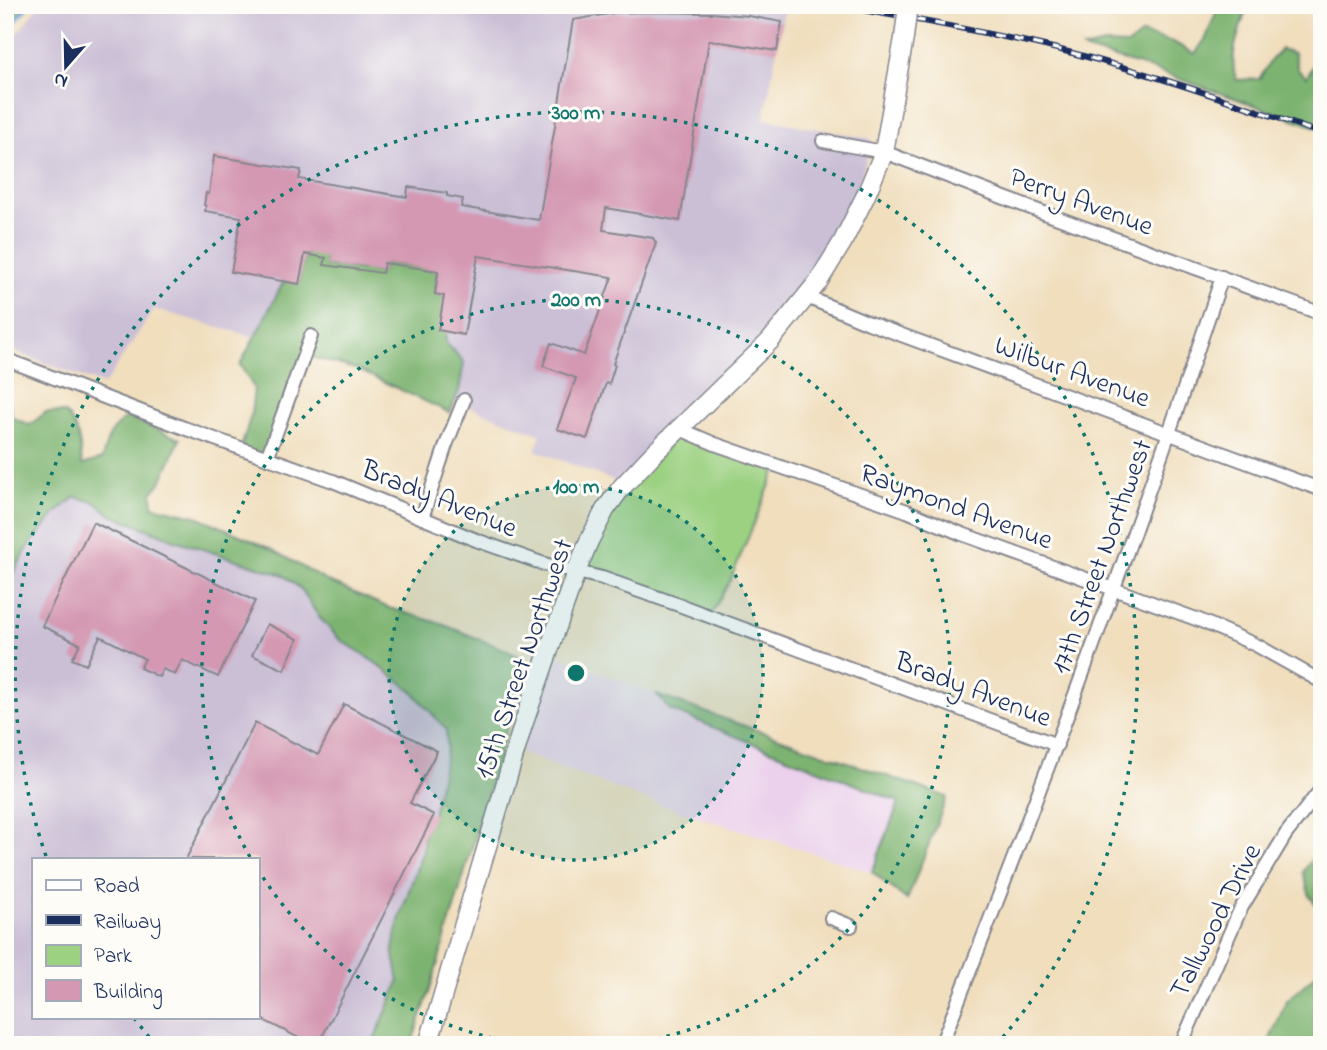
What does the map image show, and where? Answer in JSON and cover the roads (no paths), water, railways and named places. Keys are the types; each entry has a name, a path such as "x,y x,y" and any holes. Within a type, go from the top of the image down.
{"street":[{"name":"15th Street Northwest","path":"428,1045 520,734 576,572 600,520 621,488 770,341 807,298 842,243 884,152 908,5"},
{"name":"Perry Avenue","path":"823,141 884,152 1322,314"},
{"name":"17th Street Northwest","path":"941,1045 1057,745 1170,432 1222,277"},
{"name":"Wilbur Avenue","path":"807,298 1322,489"},
{"path":"267,458 311,336"},
{"name":"Brady Avenue","path":"5,359 333,481 544,564 679,605 1057,745"},
{"path":"422,518 446,444 464,400"},
{"name":"Raymond Avenue","path":"680,429 1216,627 1256,645 1322,682"},
{"name":"Tallwood Drive","path":"1181,1045 1240,910 1286,834 1322,788"},
{"path":"831,918 851,926"}],"waterway":[{"path":"5,35 29,5"}],"railway":[{"path":"836,5 1057,49 1191,88 1322,134"}]}
